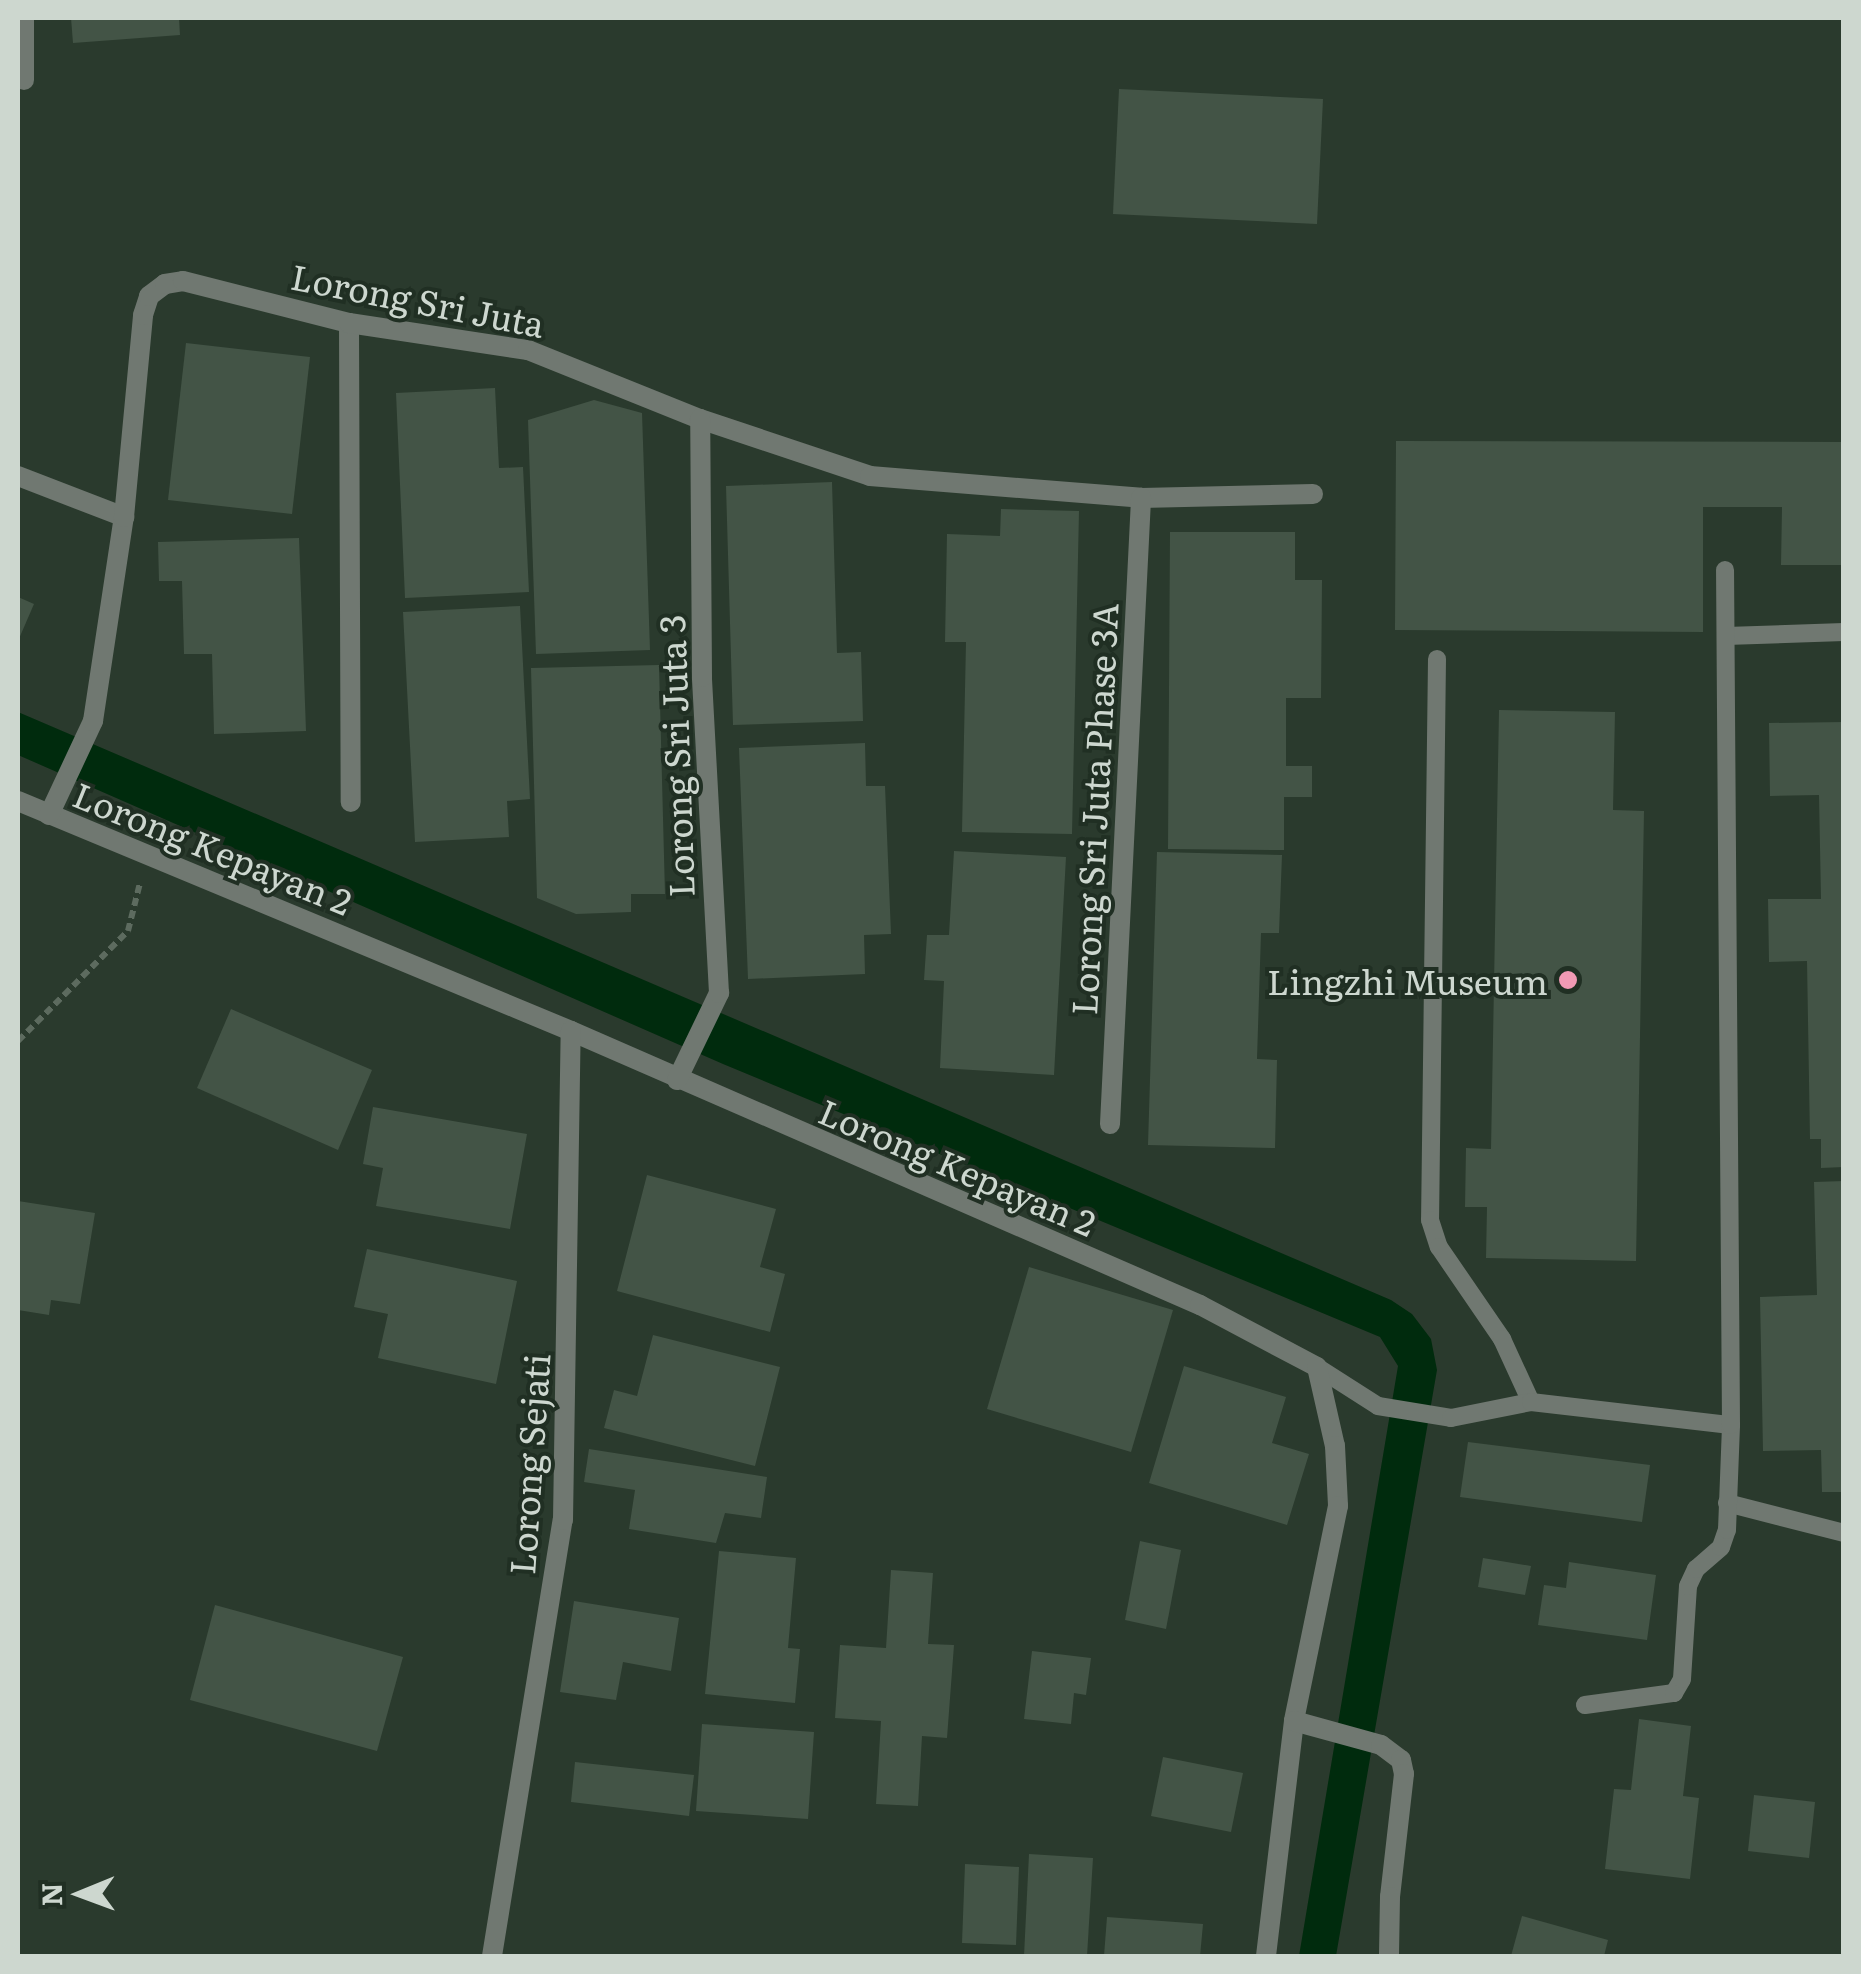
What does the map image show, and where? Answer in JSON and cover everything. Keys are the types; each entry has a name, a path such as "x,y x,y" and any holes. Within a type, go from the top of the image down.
{"street":[{"path":"24,18 24,80"},
{"name":"Lorong Sri Juta","path":"49,815 93,721 124,517 149,296 165,284 183,282 348,322 528,350 700,420 870,476 1140,498 1313,494"},
{"path":"348,322 351,802"},
{"name":"Lorong Sri Juta 3","path":"677,1080 719,992 702,677 700,420"},
{"path":"18,476 124,517"},
{"name":"Lorong Sri Juta Phase 3A","path":"1110,1124 1140,498"},
{"name":"Lorong Kepayan 2","path":"18,801 570,1031 1200,1305 1317,1367"},
{"name":"Lorong Sejati","path":"492,1956 564,1520 570,1031"},
{"path":"1266,1956 1294,1722 1338,1506 1336,1446 1317,1367"},
{"path":"1294,1722 1381,1745 1401,1760 1404,1774 1390,1897 1389,1956"}],"lane":[{"path":"1585,1705 1674,1692 1682,1678 1688,1586 1696,1570 1720,1547 1727,1530 1731,1425 1725,570"},
{"path":"1726,636 1844,632"},
{"path":"1437,659 1430,1220 1439,1247 1502,1339 1531,1402"},
{"path":"1317,1367 1378,1406 1451,1418 1531,1402 1731,1425"},
{"path":"1727,1503 1844,1533"}],"path":[{"path":"18,1041 128,931 138,904 144,852"}],"shaded area":[{"path":"18,712 1391,1300 1412,1314 1431,1339 1437,1370 1336,1956 1299,1956 1398,1366 1380,1337 723,1064 18,755"}],"building":[{"path":"71,18 179,18 180,35 73,43"},
{"path":"1119,89 1323,99 1317,224 1113,214"},
{"path":"186,343 310,357 292,514 168,500"},
{"path":"495,388 499,468 523,467 529,592 405,598 396,393"},
{"path":"594,400 642,413 650,650 536,654 528,420"},
{"path":"1396,441 1844,442 1844,565 1781,565 1782,507 1703,507 1703,632 1395,630"},
{"path":"832,482 837,653 861,652 863,721 733,725 726,486"},
{"path":"1001,509 1079,511 1072,834 962,832 966,642 945,642 947,534 1000,536"},
{"path":"1170,532 1295,532 1295,580 1322,580 1321,698 1286,698 1286,766 1312,766 1312,797 1284,797 1284,850 1168,849"},
{"path":"299,538 306,731 214,734 212,654 184,654 182,581 159,581 158,542"},
{"path":"18,597 34,604 18,641"},
{"path":"520,606 530,799 507,801 509,837 415,842 403,612"},
{"path":"659,665 665,894 631,894 631,912 576,914 537,898 531,668"},
{"name":"Lingzhi Museum","path":"1499,710 1615,712 1613,810 1644,811 1636,1261 1486,1258 1487,1207 1465,1207 1466,1148 1491,1149"},
{"path":"1844,722 1844,1167 1821,1168 1821,1139 1810,1139 1807,961 1769,962 1768,899 1821,899 1819,795 1770,796 1769,723"},
{"path":"865,743 866,786 885,786 891,934 864,935 865,974 748,979 739,748"},
{"path":"954,851 1066,857 1054,1075 940,1068 944,981 924,980 927,935 949,935"},
{"path":"1157,852 1282,855 1279,933 1261,933 1257,1059 1277,1060 1275,1148 1148,1145"},
{"path":"231,1009 372,1070 338,1150 197,1088"},
{"path":"373,1107 527,1134 510,1229 376,1206 383,1168 363,1164"},
{"path":"647,1175 776,1209 760,1267 785,1274 770,1332 617,1291"},
{"path":"1844,1181 1844,1492 1822,1492 1821,1450 1763,1451 1760,1297 1817,1295 1814,1182"},
{"path":"18,1201 95,1213 80,1304 51,1300 49,1315 18,1310"},
{"path":"367,1249 517,1281 496,1384 378,1358 388,1314 354,1307"},
{"path":"1029,1267 1173,1310 1131,1452 987,1409"},
{"path":"653,1335 780,1367 755,1466 604,1428 614,1390 637,1396"},
{"path":"1184,1366 1286,1397 1272,1443 1309,1454 1287,1525 1149,1483"},
{"path":"1468,1442 1650,1465 1642,1522 1460,1497"},
{"path":"589,1449 767,1477 761,1518 725,1513 716,1543 629,1529 635,1490 584,1482"},
{"path":"1140,1541 1181,1550 1166,1629 1125,1620"},
{"path":"719,1551 796,1558 788,1648 800,1649 795,1703 705,1694"},
{"path":"1483,1558 1531,1566 1525,1595 1478,1587"},
{"path":"1569,1562 1656,1575 1647,1640 1538,1625 1544,1585 1566,1588"},
{"path":"891,1570 933,1573 928,1644 954,1645 947,1738 922,1736 918,1806 876,1804 881,1721 835,1718 840,1645 886,1648"},
{"path":"574,1601 679,1618 671,1671 623,1662 616,1700 560,1692"},
{"path":"215,1605 403,1657 377,1751 190,1700"},
{"path":"1032,1651 1091,1658 1086,1695 1074,1693 1071,1724 1024,1719"},
{"path":"1639,1719 1691,1726 1683,1796 1699,1798 1690,1879 1605,1869 1614,1789 1631,1790"},
{"path":"702,1724 814,1732 808,1819 696,1811"},
{"path":"1163,1757 1243,1773 1231,1832 1151,1816"},
{"path":"575,1762 694,1775 689,1816 571,1802"},
{"path":"1754,1795 1815,1802 1809,1858 1748,1851"},
{"path":"1029,1854 1093,1858 1087,1956 1024,1956"},
{"path":"965,1864 1019,1867 1016,1945 962,1943"},
{"path":"1522,1916 1608,1940 1604,1956 1511,1956"},
{"path":"1107,1917 1203,1924 1200,1956 1104,1956"}],"place":[{"name":"Lingzhi Museum","path":"1568,980"}]}
